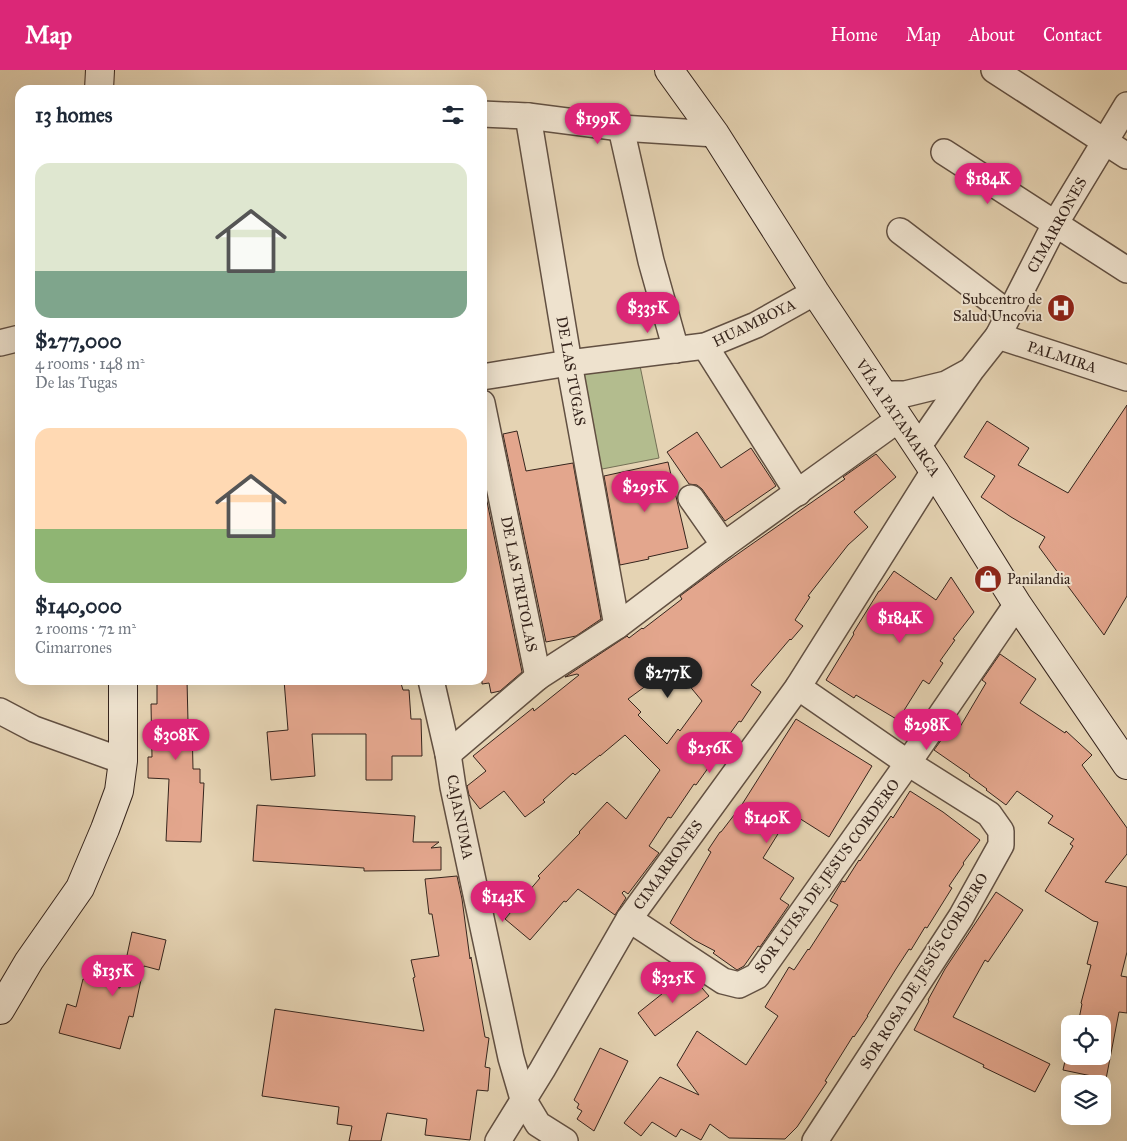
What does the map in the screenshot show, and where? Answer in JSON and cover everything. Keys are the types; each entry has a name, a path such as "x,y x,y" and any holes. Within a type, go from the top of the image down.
{"street":[{"path":"99,85 100,70"},
{"name":"VÍA A PATAMARCA","path":"669,70 715,134 815,292 934,471 1017,604 1127,766"},
{"path":"994,70 1127,156"},
{"name":"CIMARRONES","path":"918,447 972,369 998,336 1055,224 1127,105"},
{"path":"487,114 528,116 621,128 715,134"},
{"name":"DE LAS TUGAS","path":"528,116 569,363 617,626"},
{"path":"621,128 651,261 676,350"},
{"path":"944,152 1127,270"},
{"path":"900,231 1009,314"},
{"name":"HUAMBOYA","path":"487,376 569,363 705,346 756,325 815,292"},
{"name":"PALMIRA","path":"998,336 1127,378"},
{"path":"0,343 15,339"},
{"path":"705,346 798,493"},
{"name":"CIMARRONES","path":"882,394 905,394 946,384 972,369"},
{"path":"448,754 538,677 617,626 724,545 899,419"},
{"name":"DE LAS TRITOLAS","path":"487,427 538,677"},
{"name":"CIMARRONES","path":"498,1141 542,1070 629,918 798,687 934,471"},
{"path":"691,498 724,545"},
{"name":"SOR LUISA DE JESUS CORDERO","path":"629,918 723,981 739,985 757,976 908,763 1017,604"},
{"path":"0,1010 29,961 80,888 105,829 119,791 123,761 123,685"},
{"name":"CAJANUMA","path":"432,685 511,1058 523,1099"},
{"name":"SOR ROSA DE JESÚS CORDERO","path":"798,687 908,763 989,814 1001,830 1001,845 961,917 815,1141"},
{"path":"0,711 34,729 123,761"},
{"path":"523,1099 538,1124 565,1141"}],"green space":[{"path":"639,361 659,458 597,470 577,373"}],"building":[{"path":"1127,405 1127,596 1104,635 1039,547 1045,537 981,497 995,476 964,457 987,421 1029,448 1018,465 1068,493"},
{"path":"517,431 526,471 573,463 601,619 576,636 546,642 503,434"},
{"path":"697,432 721,468 751,448 776,486 725,521 702,489 697,485 689,484 667,452"},
{"path":"876,454 896,477 854,512 868,527 848,545 808,596 810,597 795,620 803,626 751,685 761,692 741,722 739,721 714,756 716,757 696,785 694,784 671,818 668,817 649,846 659,853 628,894 624,891 622,893 626,898 615,915 578,889 566,902 564,901 530,940 505,919 540,878 538,876 607,802 626,819 660,770 625,735 575,775 573,773 543,800 545,802 525,817 504,791 480,809 469,795 467,786 486,771 473,756 533,708 534,711 579,675 565,677 627,636 629,638 643,629 682,599 680,596 845,479 843,477","holes":["673,666 702,701 680,731 678,729 667,744 638,715 641,712 628,699"]},
{"path":"668,462 688,548 620,565 604,476"},
{"path":"487,501 522,672 500,691 491,693 489,683 487,683"},
{"path":"894,571 936,600 951,577 974,612 953,639 955,640 940,661 943,663 929,684 923,680 898,720 856,695 854,698 826,680 879,591"},
{"path":"1000,654 1036,679 1020,703 1065,733 1066,731 1092,755 1082,765 1127,828 1127,854 1105,882 1127,887 1127,952 1121,976 1127,977 1127,1013 1119,1012 1111,1053 1111,1015 1080,1015 1091,965 1087,964 1098,922 1093,921 1045,891 1073,846 1070,844 1074,839 1048,823 1053,816 1017,791 1006,805 970,775 934,750 947,732 954,737 986,683 982,680"},
{"path":"157,685 187,685 188,722 192,721 193,769 200,769 200,783 204,783 201,842 166,841 169,779 148,778 148,757 152,757 151,704 157,704"},
{"path":"284,685 402,685 403,690 409,690 411,719 421,719 422,756 392,756 392,780 366,780 366,734 312,734 315,776 271,780 267,732 288,730"},
{"path":"796,719 872,766 829,837 791,813 763,858 794,878 780,899 789,905 760,947 758,946 744,966 737,970 713,953 715,951 694,940 670,923 711,852 708,850 741,806"},
{"path":"910,791 943,812 980,840 949,886 952,888 927,928 925,927 911,950 909,949 797,1127 785,1139 729,1138 710,1124 701,1140 681,1129 676,1137 652,1122 641,1136 624,1123 660,1077 699,1095 677,1065 697,1031 746,1065 778,1016 765,1007 789,967 794,970 838,905 830,901 842,881 845,882 891,816 893,818"},
{"path":"257,805 415,816 413,842 439,842 431,848 441,847 441,870 364,871 364,868 253,861"},
{"path":"457,876 485,1037 489,1038 485,1067 490,1068 488,1091 477,1090 470,1140 425,1135 427,1119 387,1113 381,1141 349,1141 352,1126 337,1124 339,1107 262,1096 275,1009 424,1031 411,960 439,956 432,914 429,914 425,879"},
{"path":"996,892 1023,910 988,962 985,960 953,1017 1050,1064 1035,1092 914,1030 945,969"},
{"path":"132,932 166,940 159,970 144,966 133,1017 129,1016 120,1049 59,1033 67,1004 76,1007 83,979 120,988"},
{"path":"687,974 709,996 655,1036 638,1013"},
{"path":"600,1048 628,1061 594,1131 577,1119 582,1111 577,1108 579,1104 574,1100"},
{"path":"1064,1065 1109,1065 1107,1075 1087,1075 1063,1070"}],"place":[{"name":"Subcentro de Salud Uncovia","path":"1061,308"},
{"name":"Panilandia","path":"988,579"}]}
